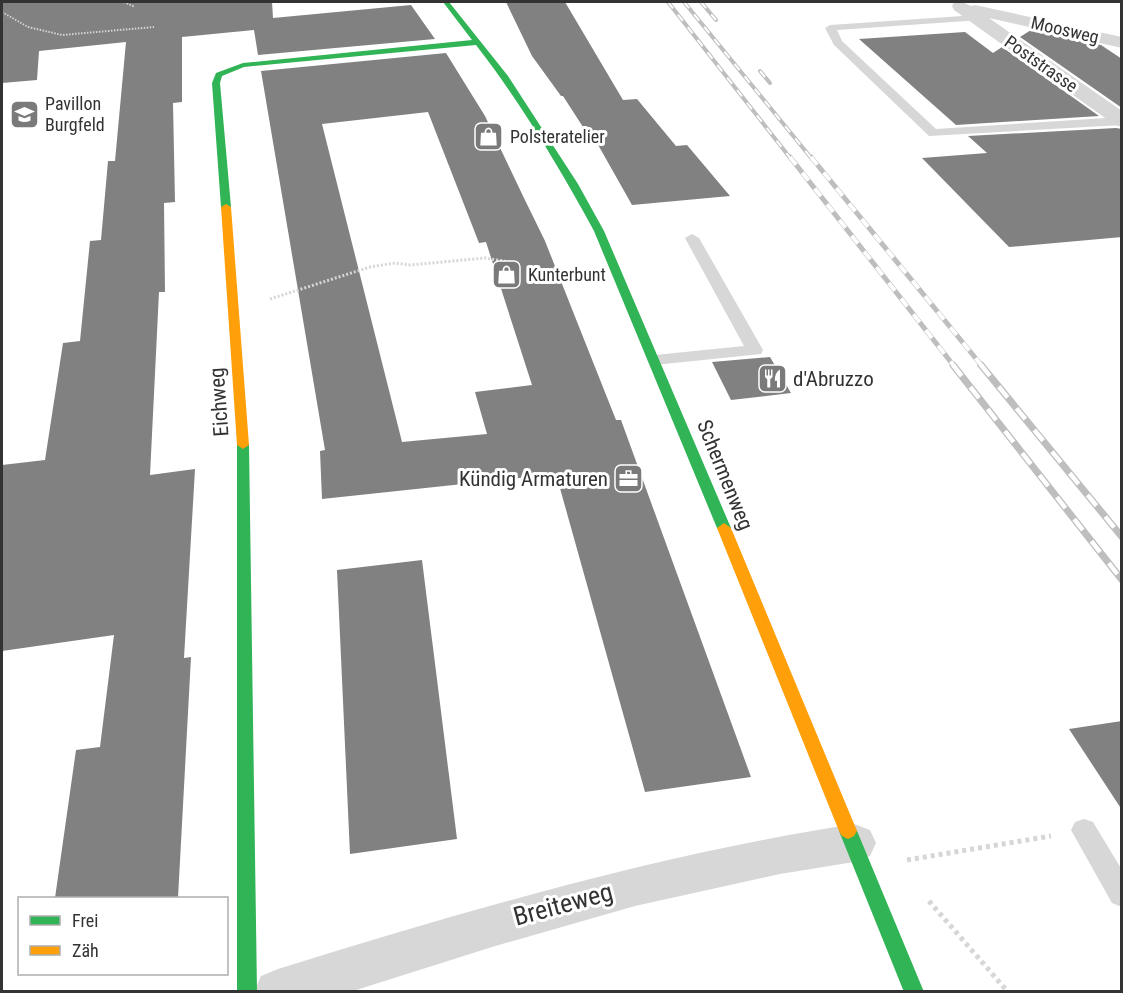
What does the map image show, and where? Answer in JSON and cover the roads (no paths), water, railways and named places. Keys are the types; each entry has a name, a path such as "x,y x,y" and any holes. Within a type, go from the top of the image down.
{"street":[{"name":"Schermenweg","path":"446,2 479,42 532,118 585,204 655,360 914,992"},
{"name":"Moosweg","path":"938,2 1122,43"},
{"name":"Poststrasse","path":"960,6 1122,121"},
{"name":"Eichweg","path":"247,992 243,431 216,83 219,75 228,70 252,64 479,42"},
{"name":"Breiteweg","path":"278,992 521,915 629,886 768,855 854,843"}],"lane":[{"path":"977,18 830,28 838,43 933,133 1122,121"},
{"path":"655,360 755,350 692,238"},
{"path":"1084,830 1122,895"}],"railway":[{"path":"668,2 791,159"},
{"path":"684,2 812,159"},
{"path":"701,2 716,20"},
{"path":"760,71 770,83"},
{"path":"790,157 954,366"},
{"path":"811,157 982,366"},
{"path":"953,365 1122,580"},
{"path":"981,365 1122,537"}],"place":[{"name":"Pavillon Burgfeld","path":"24,114"},
{"name":"Polsteratelier","path":"489,137"},
{"name":"Kunterbunt","path":"507,275"},
{"name":"d'Abruzzo","path":"772,379"},
{"name":"Kündig Armaturen","path":"629,479"}]}
